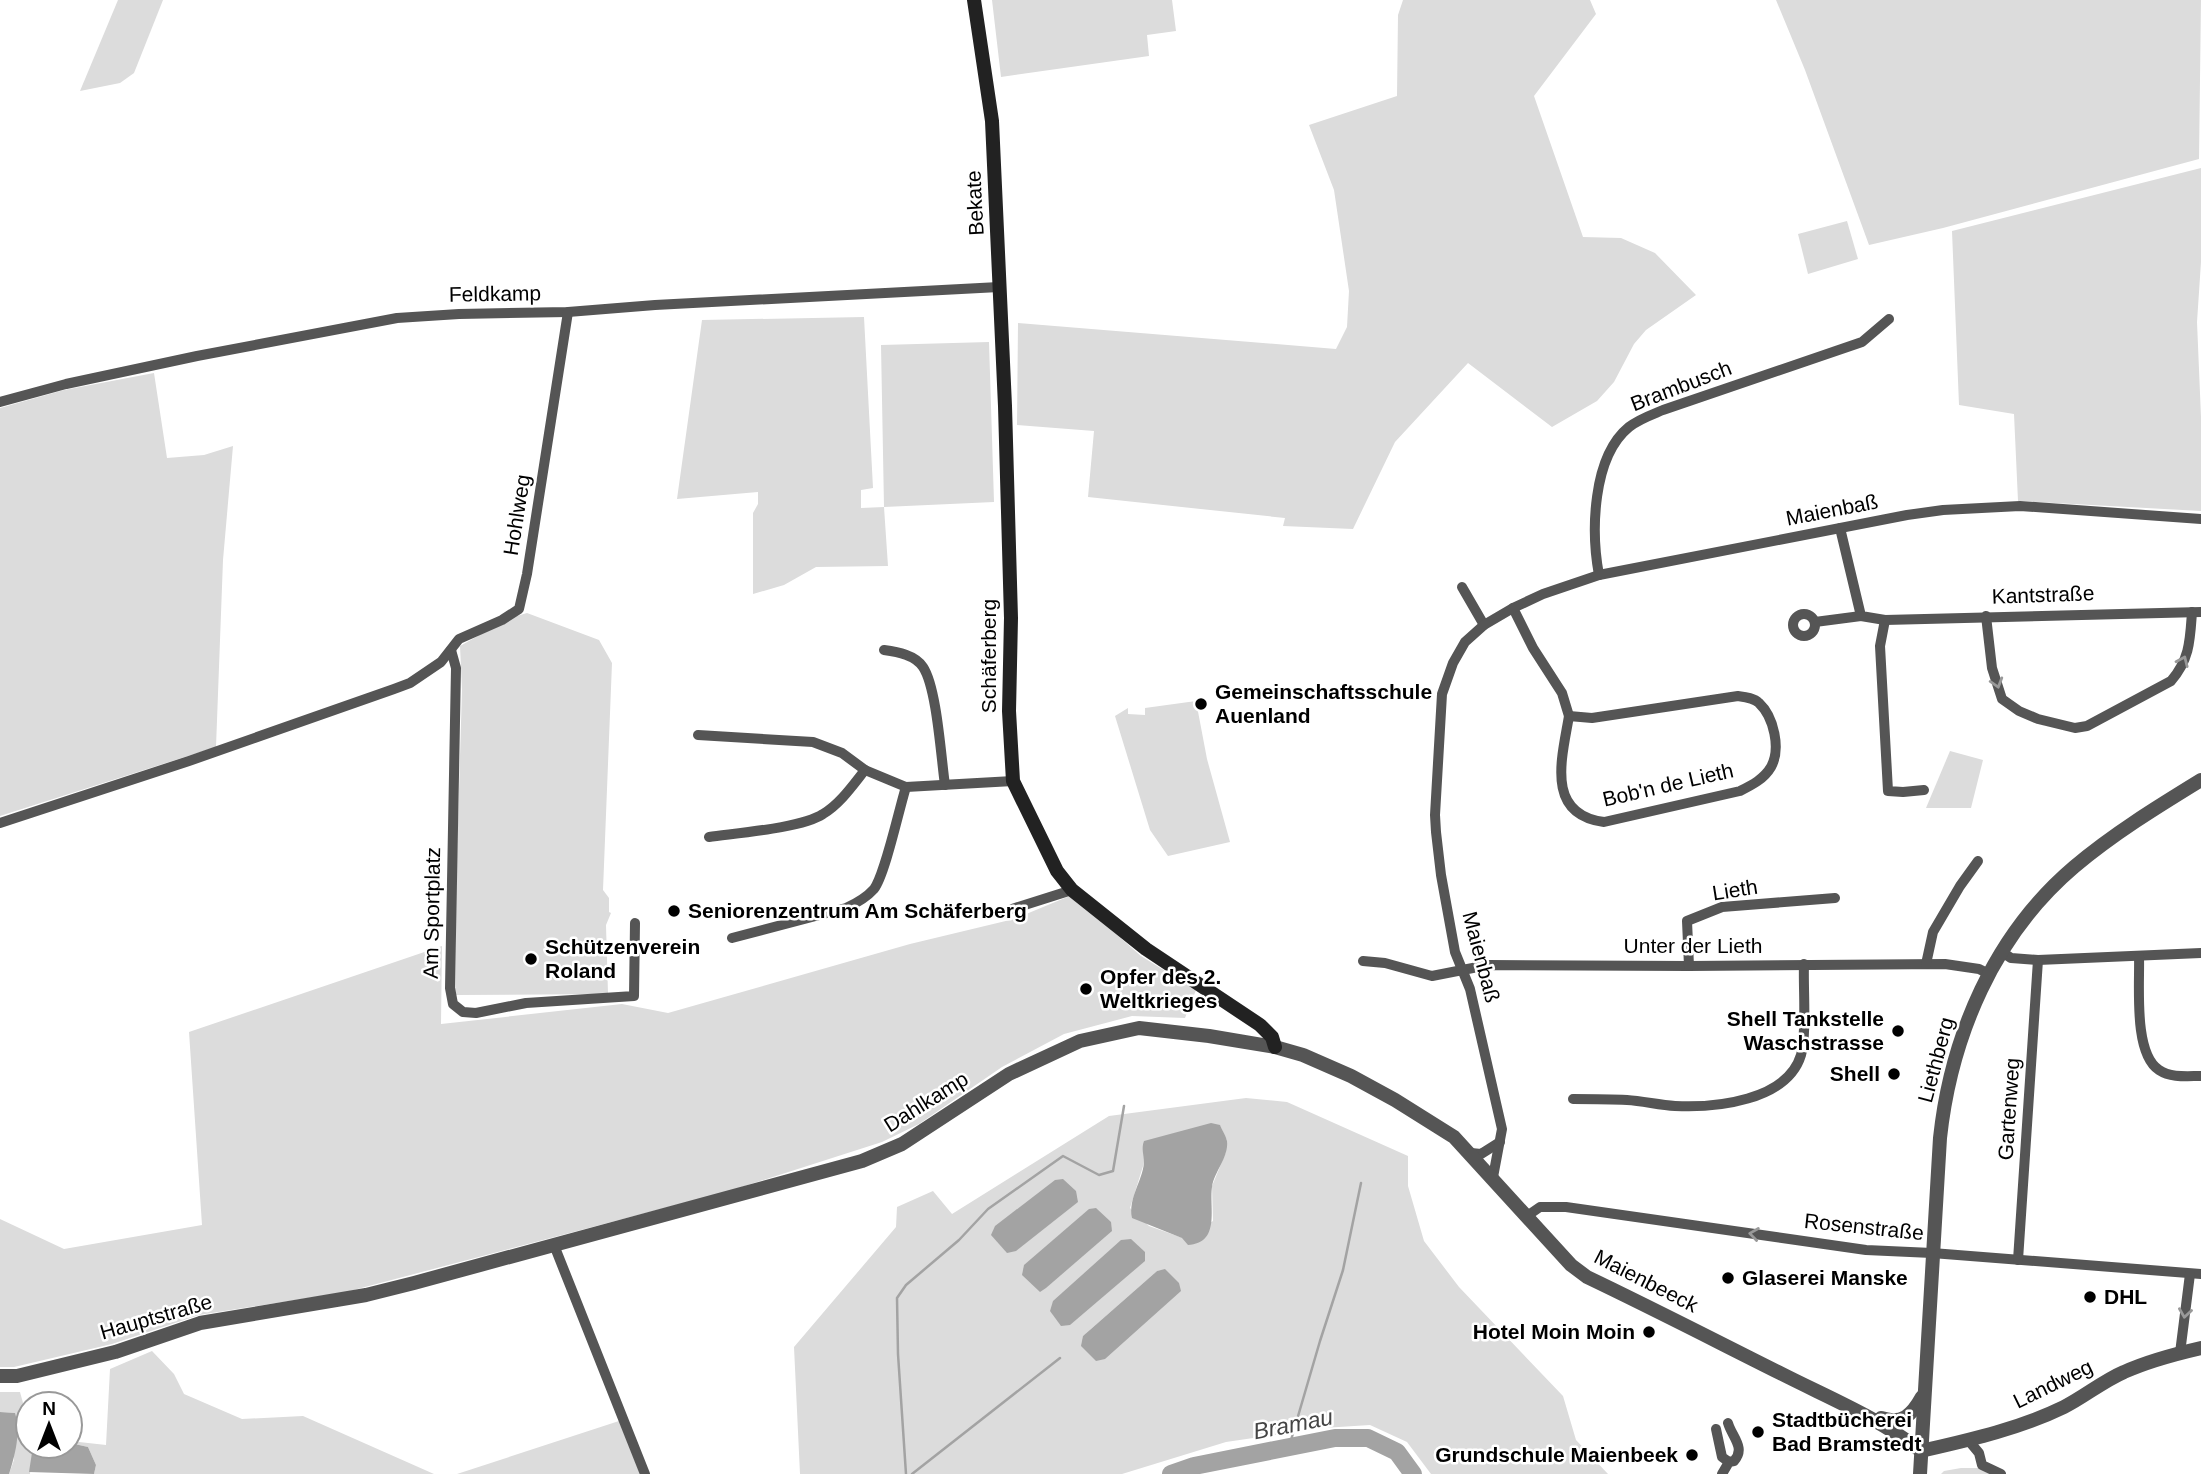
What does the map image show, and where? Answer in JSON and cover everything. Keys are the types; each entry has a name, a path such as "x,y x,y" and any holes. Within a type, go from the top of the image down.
{"main road":[{"name":"Bekate","path":"974,0 992,121 1005,406"},
{"name":"Schäferberg","path":"1005,406 1011,618 1009,711 1013,781 1057,871 1072,890 1146,949 1260,1026 1272,1037 1275,1047"}],"street":[{"name":"Feldkamp","path":"0,402 66,384 197,356 397,318 568,312 999,287"},
{"name":"Hohlweg","path":"0,823 189,761 410,683 444,659 459,639 519,609 527,574 568,312"},
{"name":"Brambusch","path":"1599,575 1594,509 1611,450 1629,427 1663,410 1862,342 1889,319"},
{"name":"Maienbaß","path":"1493,1177 1502,1129 1470,989 1455,952 1436,832 1442,694 1452,663 1465,642 1484,625 1513,608 1567,585 1599,575 1935,511 2020,506 2201,519"},
{"path":"1840,528 1861,616"},
{"path":"1462,587 1484,625"},
{"path":"1513,608 1533,648 1562,694 1569,716"},
{"path":"1986,616 1992,668 2002,699 2019,711 2038,719 2075,728 2096,723 2171,681 2187,658 2197,612"},
{"name":"Kantstraße","path":"1815,622 1861,616 1885,620 2197,612"},
{"path":"1885,620 1880,646 1888,790 1924,790"},
{"name":"Am Sportplatz","path":"451,650 456,668 450,976 453,1004 463,1012 477,1013 526,1003 634,996 635,923"},
{"path":"884,650 911,657 923,667 932,688 945,785"},
{"name":"Bob'n de Lieth","path":"1738,696 1759,703 1774,732 1776,748 1772,765 1753,785 1604,822 1590,820 1572,808 1562,788 1561,758 1569,716 1592,718 1738,696"},
{"path":"698,735 813,742 842,753 865,770 906,787 1013,781"},
{"path":"709,837 801,823 823,815 865,770"},
{"name":"Liethberg","path":"1920,1474 1940,1138 1948,1084 1958,1046 1989,974 2043,897 2072,869 2122,831 2201,780"},
{"path":"732,938 846,908 862,900 876,887 906,787"},
{"path":"1926,964 1933,932 1978,861"},
{"path":"1012,909 1072,890"},
{"name":"Lieth","path":"1689,966 1687,921 1722,907 1835,898"},
{"path":"2002,952 2011,958 2038,960 2201,953"},
{"path":"2139,956 2141,1038 2150,1062 2159,1071 2176,1076 2201,1076"},
{"name":"Gartenweg","path":"2018,1260 2038,960"},
{"name":"Unter der Lieth","path":"1363,961 1385,963 1432,976 1488,965 1926,964 1959,965 1989,974"},
{"path":"1573,1099 1629,1100 1675,1106 1720,1105 1746,1099 1773,1088 1786,1078 1801,1056 1804,964"},
{"name":"Dahlkamp","path":"366,1295 862,1161 902,1144 1009,1074 1080,1041 1139,1028 1275,1047"},
{"name":"Maienbeeck","path":"1275,1047 1303,1055 1351,1076 1454,1137 1571,1265 1587,1277 1854,1408 1900,1435 1921,1451"},
{"path":"1471,1153 1481,1154 1500,1142"},
{"name":"Rosenstraße","path":"1527,1216 1540,1207 1566,1207 1866,1251 1932,1253 2196,1274"},
{"path":"555,1245 645,1474"},
{"path":"2180,1353 2196,1274"},
{"name":"Hauptstraße","path":"0,1376 17,1376 115,1352 200,1323 366,1295"},
{"name":"Landweg","path":"1921,1451 1969,1441 2063,1408 2123,1372 2201,1348"},
{"path":"1854,1408 1895,1422 1905,1419 1925,1393"},
{"path":"1722,1474 1729,1462 1738,1457 1740,1449 1728,1423"},
{"path":"1716,1429 1722,1457 1729,1462"},
{"path":"1969,1441 1979,1453 1982,1465 2001,1474"}],"shaded area":[{"path":"118,0 163,0 134,73 120,83 80,91"},
{"path":"992,0 1172,0 1176,31 1147,35 1149,56 1001,77"},
{"path":"1403,0 1590,0 1596,14 1534,96 1583,237 1621,238 1655,253 1696,295 1646,330 1634,344 1614,382 1597,401 1552,427 1468,363 1395,442 1353,529 1283,526 1285,518 1088,497 1094,431 1017,425 1018,323 1336,349 1347,327 1349,291 1334,190 1309,125 1397,96 1398,15"},
{"path":"1776,0 2201,0 2199,159 1943,228 1869,245 1805,70"},
{"path":"2201,168 2201,262 2197,322 2201,511 2018,501 2014,414 1959,405 1952,231"},
{"path":"1847,221 1858,259 1808,274 1798,234"},
{"path":"864,317 873,488 861,490 861,508 884,507 888,566 816,567 784,585 753,594 753,513 758,504 758,492 677,499 702,320"},
{"path":"989,342 994,502 884,507 881,345"},
{"path":"154,373 167,458 204,455 233,446 223,560 216,747 0,816 0,408 64,390"},
{"path":"527,613 599,640 612,663 603,890 609,898 611,913 606,925 608,994 455,995 462,690 460,646 510,618"},
{"path":"1196,701 1207,759 1230,842 1168,856 1150,830 1115,716 1128,708 1128,714 1145,715 1145,708"},
{"path":"1950,751 1983,760 1971,808 1926,808"},
{"path":"1072,895 1141,956 1196,990 1185,1018 1132,1016 1064,1034 1002,1067 919,1124 882,1142 729,1191 346,1292 199,1315 112,1344 14,1367 0,1367 0,1219 64,1249 202,1225 189,1032 442,946 441,1024 622,1004 668,1013 910,944 1014,919"},
{"path":"1246,1098 1287,1102 1408,1156 1408,1186 1424,1241 1459,1287 1563,1396 1576,1440 1608,1474 1431,1474 1407,1442 1370,1425 1323,1428 1226,1442 1122,1474 800,1474 794,1347 896,1227 897,1207 933,1191 952,1214 1109,1116","holes":["1220,1126 1227,1140 1226,1152 1212,1186 1213,1221 1183,1238 1149,1226 1130,1208 1144,1163","1165,1270 1083,1336 1157,1271"]},
{"path":"1211,1123 1220,1125 1227,1147 1212,1187 1209,1231 1198,1243 1188,1245 1182,1238 1132,1218 1132,1204 1143,1170 1143,1144 1144,1141"},
{"path":"1063,1179 1076,1191 1078,1202 1016,1251 1007,1253 991,1235 995,1226 1055,1180"},
{"path":"1096,1208 1111,1222 1112,1231 1040,1292 1022,1275 1024,1265 1089,1209"},
{"path":"1131,1239 1145,1252 1145,1261 1070,1325 1061,1326 1050,1311 1053,1301 1121,1240"},
{"path":"1165,1269 1179,1283 1181,1291 1105,1359 1096,1361 1081,1346 1083,1336 1157,1271"},
{"path":"152,1351 174,1374 184,1394 242,1419 303,1416 434,1474 94,1474 96,1465 84,1443 106,1445 110,1369"},
{"path":"0,1392 14,1392 14,1413 0,1412"},
{"path":"0,1412 14,1413 13,1459 9,1474 0,1474"},
{"path":"619,1421 640,1474 457,1474"},
{"path":"84,1446 88,1447 96,1465 94,1474 29,1472 31,1460 84,1460"},
{"path":"14,1460 32,1460 30,1474 9,1474"},
{"path":"1961,1468 1981,1468 1995,1474 1941,1474"}],"waterway":[{"path":"906,1474 897,1298 906,1285 959,1240 988,1209 1063,1156 1099,1175 1113,1171 1124,1106"},
{"path":"1289,1447 1343,1270 1361,1183"},
{"path":"912,1474 1060,1358"},
{"name":"Bramau","path":"1171,1474 1194,1466 1335,1438 1368,1438 1397,1452 1413,1474"}],"place":[{"name":"Gemeinschaftsschule Auenland","path":"1201,704"},
{"name":"Seniorenzentrum Am Schäferberg","path":"674,911"},
{"name":"Schützenverein Roland","path":"531,959"},
{"name":"Opfer des 2. Weltkrieges","path":"1086,989"},
{"name":"Shell Tankstelle Waschstrasse","path":"1898,1031"},
{"name":"Shell","path":"1894,1074"},
{"name":"Glaserei Manske","path":"1728,1278"},
{"name":"DHL","path":"2090,1297"},
{"name":"Hotel Moin Moin","path":"1649,1332"},
{"name":"Stadtbücherei Bad Bramstedt","path":"1758,1432"},
{"name":"Grundschule Maienbeek","path":"1692,1455"}]}
